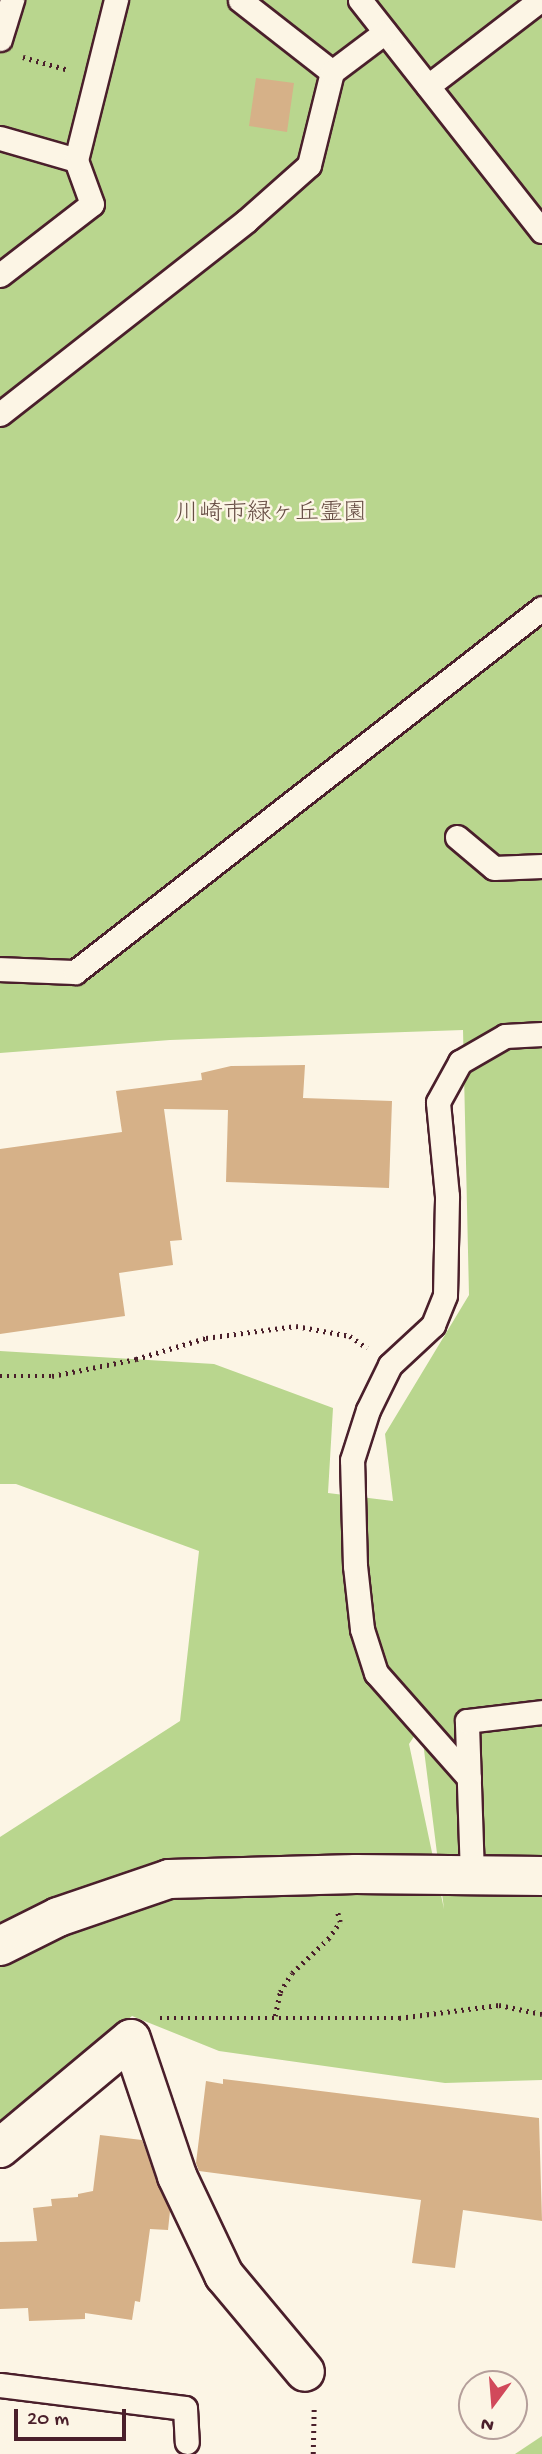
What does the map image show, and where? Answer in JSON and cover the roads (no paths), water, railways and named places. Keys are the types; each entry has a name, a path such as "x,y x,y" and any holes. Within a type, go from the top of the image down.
{"street":[{"path":"0,1946 58,1917 169,1879 542,1876"},
{"path":"0,2148 131,2039 177,2176 224,2275 304,2372"}],"lane":[{"path":"6,47 12,0"},
{"path":"0,275 92,204 76,160 116,0"},
{"path":"240,0 332,72"},
{"path":"360,0 542,231"},
{"path":"428,86 540,0"},
{"path":"0,414 246,221 309,165 332,72 385,32"},
{"path":"0,138 76,160"},
{"path":"0,969 75,972 542,608"},
{"path":"457,836 494,868 542,866"},
{"path":"469,1778 376,1673 362,1629 355,1566 352,1460 368,1410 390,1365 433,1325 445,1295 447,1196 438,1102 460,1062 505,1036 542,1034"},
{"path":"472,1875 467,1721 542,1712"},
{"path":"0,2385 185,2407 187,2442"}],"park label":[{"name":"川崎市緑ヶ丘霊園","path":"271,515"}]}
